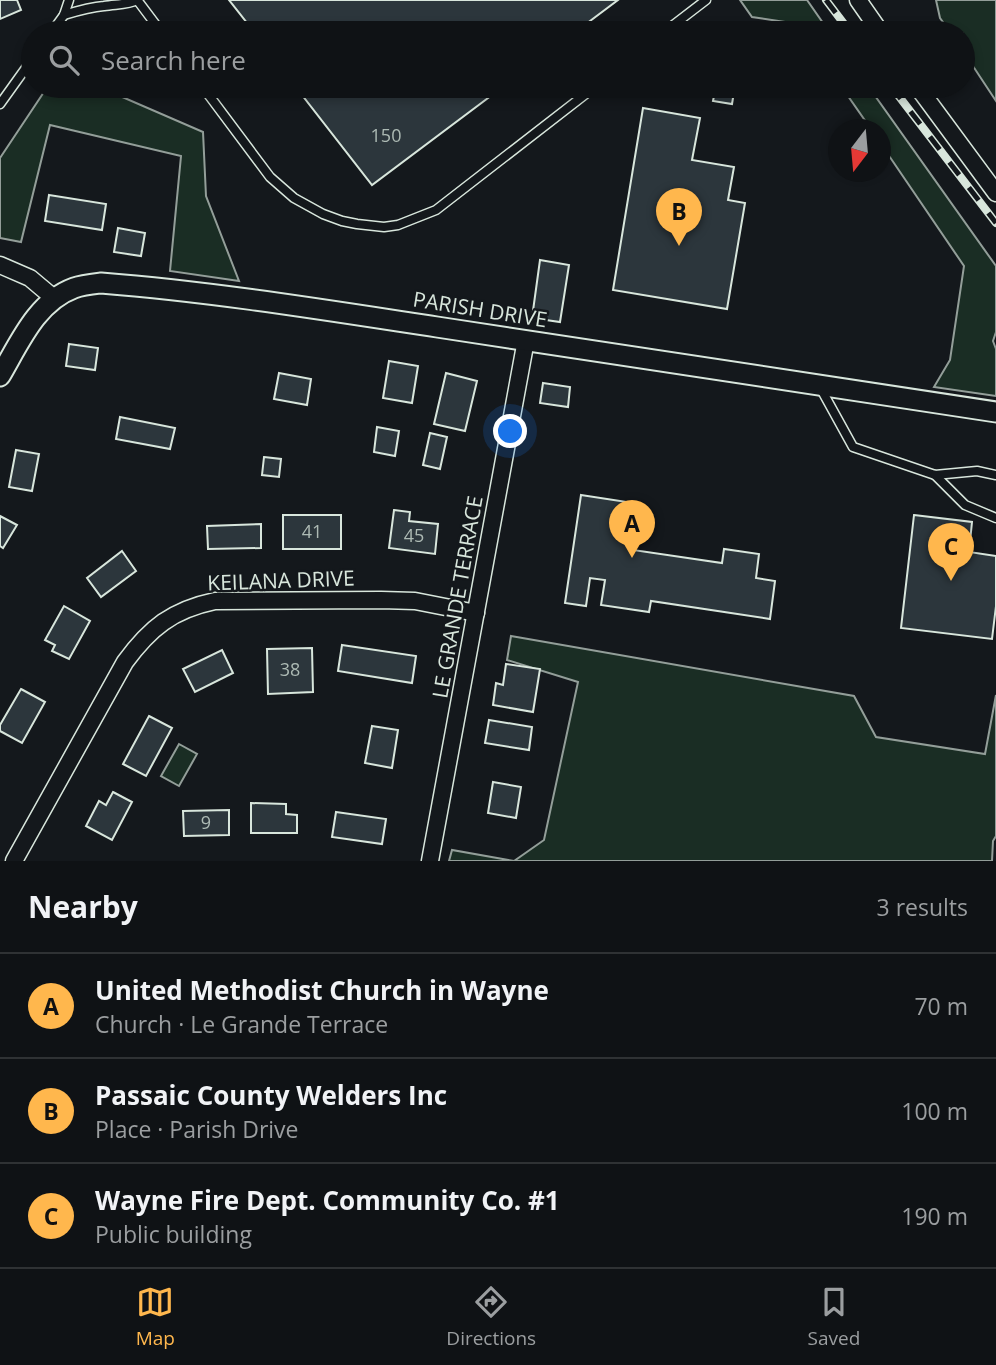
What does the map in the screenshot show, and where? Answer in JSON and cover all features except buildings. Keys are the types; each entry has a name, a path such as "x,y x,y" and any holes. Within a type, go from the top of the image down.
{"street":[{"path":"858,0 873,21"},
{"path":"926,98 996,193"},
{"path":"0,265 30,278 55,299"},
{"name":"PARISH DRIVE","path":"0,376 29,327 40,312 55,299 73,288 111,284 282,304 996,412"},
{"name":"LE GRANDE TERRACE","path":"430,861 526,340"},
{"name":"KEILANA DRIVE","path":"14,861 125,662 156,626 175,614 195,605 215,601 367,600 415,601 477,613"}],"lane":[{"path":"60,21 69,0"},
{"path":"64,15 95,7 125,5 138,0 153,21"},
{"path":"679,21 706,0"},
{"path":"0,104 21,75"},
{"path":"211,98 270,177 294,198 315,211 342,221 384,227 419,218 436,209 580,98"},
{"path":"819,387 853,447 935,475 977,471 996,475"},
{"path":"935,475 965,505 996,518"}],"green space":[{"path":"740,0 807,0 822,21 778,21 752,17"},
{"path":"936,0 996,0 996,101 975,69 975,21 942,21"},
{"path":"40,98 125,98 203,132 206,196 239,281 170,271 181,156 50,125 21,242 0,238 0,158"},
{"path":"849,98 877,98 996,266 996,332 993,341 996,349 996,396 934,387 950,360 964,266 891,159 891,119 864,119"},
{"path":"511,636 854,696 876,737 985,754 996,695 996,836 993,841 992,861 514,861 544,840 578,682 507,660"},
{"path":"179,744 197,754 179,786 161,776"},
{"path":"452,850 514,861 449,861"}],"railway":[{"path":"826,0 842,21"},
{"path":"900,98 996,223"}],"place":[{"name":"Passaic County Welders Inc","path":"679,246"},
{"name":"United Methodist Church in Wayne","path":"632,558"},
{"name":"Wayne Fire Dept. Community Co. #1","path":"951,581"}]}
